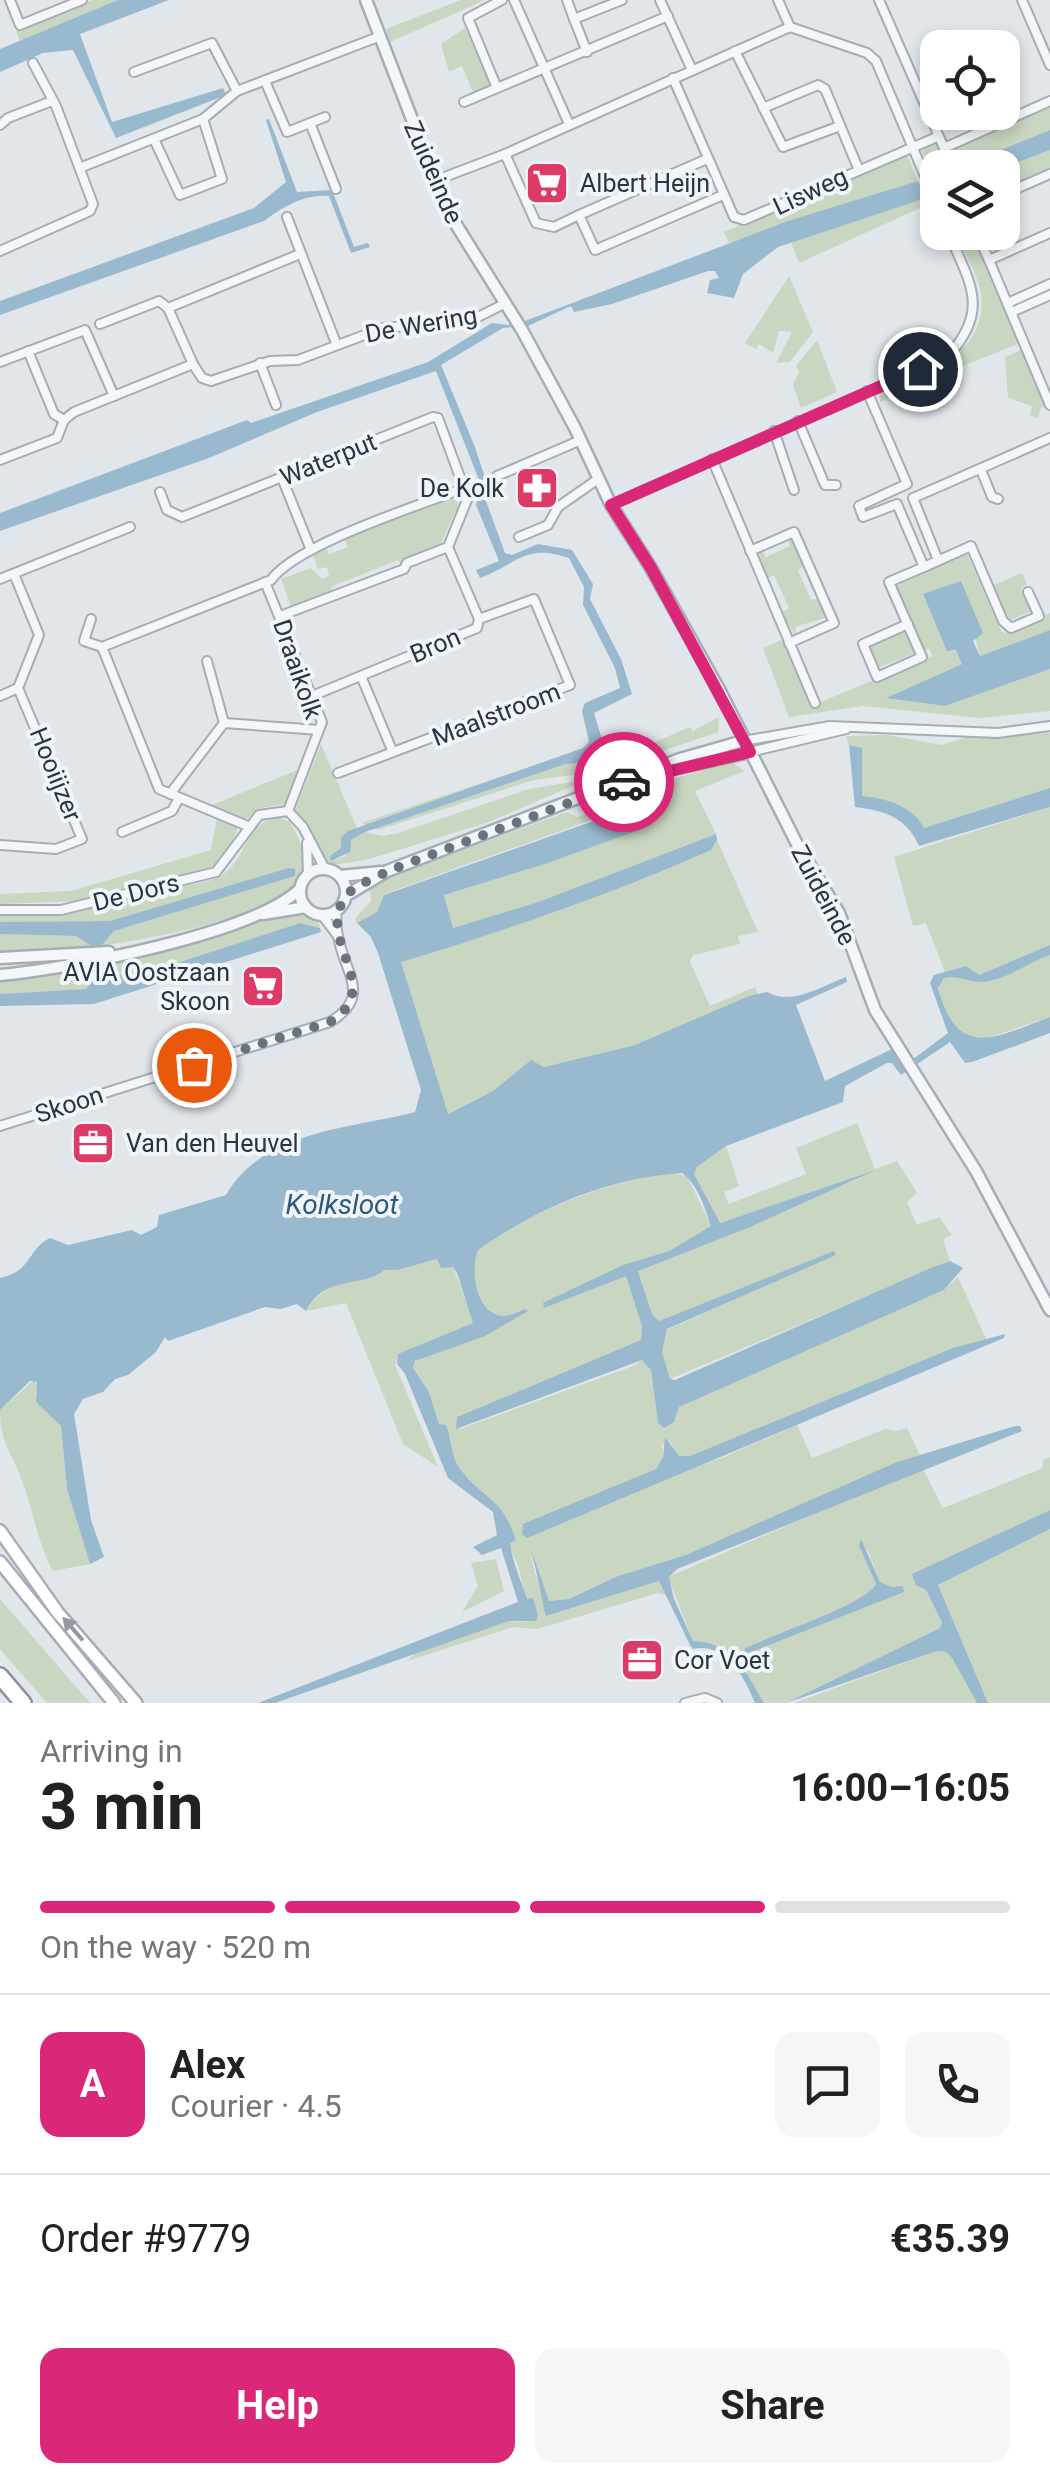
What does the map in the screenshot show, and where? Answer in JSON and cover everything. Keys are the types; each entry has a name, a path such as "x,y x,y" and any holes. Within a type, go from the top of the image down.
{"highway":[{"path":"0,1676 22,1703"}],"main road":[{"path":"0,1531 58,1613 136,1703"},
{"path":"0,1562 114,1703"}],"street":[{"path":"10,0 20,26 82,0"},
{"name":"Zuideinde","path":"366,0 447,210 520,325 611,505 651,568 798,846 839,913 875,1010 993,1201 1017,1254 1050,1310"},
{"path":"496,88 468,18 502,0"},
{"path":"514,0 569,124"},
{"path":"567,0 587,52"},
{"path":"574,19 622,0"},
{"path":"660,0 692,70"},
{"path":"778,0 790,26"},
{"path":"880,0 937,137"},
{"path":"1023,0 1050,65"},
{"path":"464,102 668,16"},
{"path":"434,180 504,154 790,26 867,53 876,61 920,167"},
{"path":"82,168 203,119 237,91 378,37"},
{"path":"134,72 212,44 237,91"},
{"name":"Lisweg","path":"734,51 782,147 840,126"},
{"path":"0,251 90,211 93,204 82,168 33,63"},
{"path":"579,215 595,250 723,194 674,78"},
{"path":"266,82 288,132 325,117"},
{"name":"Lisweg","path":"763,108 818,85 825,89 858,168"},
{"name":"Lisweg","path":"723,194 734,217 744,220 910,146 937,137 944,148 1050,101"},
{"path":"0,126 8,118 52,102"},
{"path":"154,139 180,194 222,179 203,119"},
{"path":"310,123 336,189"},
{"path":"504,154 536,223 554,227 707,159"},
{"path":"1020,187 1050,174"},
{"name":"De Wering","path":"287,217 336,344"},
{"path":"989,260 1050,233"},
{"path":"611,505 947,357 962,341 975,306 973,290 956,250"},
{"path":"984,250 1050,405"},
{"path":"168,308 300,254"},
{"path":"1010,308 1050,284"},
{"path":"1010,308 1050,295"},
{"path":"0,460 57,438 64,420 192,364 168,308 159,301 100,324"},
{"name":"De Wering","path":"192,364 202,378 210,381 260,363 298,360 383,328 470,321 506,303"},
{"path":"0,362 85,330 114,396"},
{"path":"28,351 54,414 64,420"},
{"path":"260,363 276,405"},
{"path":"868,391 938,560"},
{"name":"Waterput","path":"160,492 167,510 182,517 433,417 438,418 464,488"},
{"path":"798,421 825,485 836,485"},
{"path":"774,431 794,490"},
{"path":"914,498 1050,439"},
{"path":"497,476 581,440"},
{"path":"712,459 815,703"},
{"path":"981,470 992,497 998,500"},
{"path":"282,478 311,550"},
{"path":"519,536 548,525 558,507 598,479"},
{"path":"908,484 859,506 863,518 897,504 924,567"},
{"path":"91,619 84,641 102,647 265,582 282,566 311,550 464,488 467,500 448,547 386,576 280,616"},
{"path":"0,579 130,527"},
{"path":"750,552 794,532 834,622 789,643"},
{"path":"908,624 862,644 878,677 922,657 908,624 889,582 970,546 1002,621 1010,628 1039,616 1028,592"},
{"name":"Bron","path":"312,696 477,628 479,620 448,547"},
{"path":"0,696 18,688 39,635 14,574"},
{"name":"Draaikolk","path":"265,582 322,722 288,811"},
{"name":"Maalstroom","path":"338,773 570,685 534,599 479,620"},
{"path":"102,647 159,789 250,827 260,815 288,811 306,833 324,869 340,876 388,871"},
{"path":"206,661 224,724"},
{"path":"362,676 392,750"},
{"name":"Hooiijzer","path":"0,845 56,849 82,838 18,688"},
{"path":"122,832 172,812 174,796 224,724"},
{"path":"224,724 319,730"},
{"path":"639,777 875,725"},
{"path":"0,975 69,968 252,916 306,907 322,915 336,912 347,895 388,871 680,760 744,741 818,728 875,725 998,733 1050,726"},
{"name":"De Dors","path":"0,910 62,910 216,872 250,827"},
{"path":"252,916 300,889 308,874 306,833"},
{"path":"308,874 324,869"},
{"path":"340,876 347,895"},
{"path":"300,889 306,907"},
{"name":"Skoon","path":"0,1126 330,1022 345,1013 354,992 338,936 336,912"},
{"name":"Skoon","path":"322,915 338,936"},
{"path":"0,958 69,957 145,948"},
{"path":"686,1703 714,1701"}],"green space":[{"path":"93,0 118,0 20,41 16,31"},
{"path":"461,0 485,0 390,42 386,29"},
{"path":"465,28 491,86 474,94 462,66 449,72 441,44"},
{"path":"1050,105 1050,130 1001,150 947,150 993,130 1020,130 1020,118"},
{"path":"934,142 944,150 923,150"},
{"path":"1050,150 1050,169 1020,182 1020,161"},
{"path":"906,153 918,181 729,243 724,232"},
{"path":"920,200 920,208 799,263 791,242"},
{"path":"964,250 980,250 1020,343 953,370 944,408 929,405 926,400 921,403 911,390 880,402 879,394 934,369 966,345 976,330 981,311 980,289"},
{"path":"789,276 813,332 790,362 776,363 792,332 779,331 773,353 759,344 756,349 745,343"},
{"path":"817,340 837,392 801,408 793,385 799,372 796,366"},
{"path":"1023,349 1048,408 1041,407 1038,418 1030,416 1032,406 1008,398 1005,357"},
{"path":"456,496 458,506 439,547 405,560 402,565 398,560 331,587 332,594 327,592 292,608 281,579 311,568 322,579 329,576 327,567 318,569 313,555 326,547 329,554 348,547 345,539"},
{"path":"788,540 793,541 805,565 798,570 811,600 819,598 827,617 795,627 796,636 782,613 789,608 774,575 768,578 759,553 762,551 766,557 790,546"},
{"path":"967,554 1001,631 1005,633 1050,613 1050,630 980,656 961,581 923,595 950,651 958,651 962,664 886,698 945,706 1050,669 1050,711 979,718 863,706 789,717 763,648 782,640 811,706 932,656 930,649 923,650 895,587"},
{"path":"1022,573 1027,584 1021,588 1031,611 1009,621 994,585"},
{"path":"904,628 915,653 877,668 867,645"},
{"path":"719,717 718,732 604,771 534,780 378,830 361,823 554,759 587,764 605,761 690,727 693,731"},
{"path":"1050,733 1050,788 923,829 905,807 862,796 862,748 849,745 846,736 887,735 942,745 964,738"},
{"path":"321,744 357,828 341,838 341,848 331,861 346,856 351,840 365,832 383,836 398,833 529,789 589,779 489,822 366,860 333,865 322,856 295,811"},
{"path":"732,762 744,771 695,791 716,834 541,901 453,928 444,895 545,864 647,803 639,803 384,894 377,912 357,923 355,918 371,901 370,888 392,876 567,812 577,817 609,805 610,797"},
{"path":"300,769 285,804 260,808 246,819 212,805"},
{"path":"1050,807 1050,945 979,975 961,967 945,972 926,923 913,926 894,857"},
{"path":"217,818 238,827 230,850 214,866 80,901 0,904 0,894 71,891 211,850"},
{"path":"280,818 290,822 299,840 304,860 302,873 290,888 270,902 243,914 101,946 114,931 295,876 295,869 110,921 0,922 0,915 90,909 212,880 237,860 260,825"},
{"path":"717,840 758,932 738,936 740,944 693,955 690,962 710,1006 755,987 758,994 635,1045 544,1067 531,1060 493,1091 447,1114 400,962 635,882 711,850"},
{"path":"301,914 319,923 320,928 300,923 134,977 101,971 86,989 0,994 0,979 100,967"},
{"path":"0,934 77,936 93,947 80,951 0,954"},
{"path":"1050,955 1050,1017 978,1041 961,1031 943,1007 941,978 958,975 984,982"},
{"path":"857,1123 875,1169 897,1161 917,1193 907,1202 917,1225 939,1217 952,1235 943,1239 950,1261 670,1379 662,1352 667,1330 835,1254 659,1321 652,1314 638,1270 865,1176 719,1223 694,1174 697,1167 726,1146 739,1186 724,1192 729,1204 806,1174 796,1148"},
{"path":"672,1173 687,1176 711,1226 669,1251 623,1265 544,1307 626,1275 642,1326 641,1340 457,1417 460,1429 636,1365 642,1359 651,1370 658,1423 673,1416 678,1407 944,1290 958,1277 987,1341 953,1348 690,1456 679,1456 670,1442 662,1445 663,1457 656,1469 520,1527 722,1458 797,1425 812,1458 885,1429 907,1428 920,1455 686,1555 618,1576 569,1599 549,1601 530,1554 547,1616 659,1581 667,1595 658,1593 537,1629 513,1627 407,1661 417,1652 509,1621 526,1622 523,1587 509,1543 516,1539 511,1526 457,1465 446,1425 439,1424 429,1392 413,1368 415,1362 525,1309 501,1316 485,1306 475,1278 477,1250 570,1200 620,1183"},
{"path":"437,1259 453,1267 474,1323 399,1354 395,1365 438,1467 403,1444 346,1303 306,1311 329,1288 346,1281"},
{"path":"34,1380 38,1387 35,1393 61,1426 67,1489 90,1564 53,1571 5,1441 0,1410"},
{"path":"1050,1457 1050,1510 912,1574 926,1590 942,1624 940,1628 786,1703 764,1703 729,1652 707,1642 693,1641 668,1577 923,1469 943,1508 1043,1468 1043,1460","holes":["859,1546 868,1551 880,1582 892,1587 894,1594 746,1653 744,1649 867,1593 876,1584"]},
{"path":"1050,1529 1050,1703 988,1703 938,1585"},
{"path":"496,1559 504,1591 462,1612 478,1586 471,1563"},
{"path":"0,1599 90,1703 47,1703 0,1649"},
{"path":"937,1651 952,1658 977,1703 794,1703"}],"water":[{"path":"118,0 169,0 80,34 112,122 223,88 226,95 116,138 73,50 43,53 0,72 0,49"},
{"path":"269,119 297,192 332,190 354,247 368,243 370,247 351,253 329,196 311,197 286,206 264,221 0,315 0,301 254,208 286,182 266,120"},
{"path":"1050,130 1050,150 1020,161 1020,150 1001,150"},
{"path":"918,181 920,185 920,200 778,247 743,274 734,298 707,293 710,280 719,278 715,271 708,271 612,304 574,312 571,306 528,326 503,328 441,365 475,447 488,487 486,501 505,553 512,555 538,544 572,550 593,584 590,599 621,659 632,694 594,713 608,759 603,762 565,764 365,832 351,840 350,852 331,861 330,856 341,848 341,838 348,831 583,748 589,742 582,711 585,703 620,688 615,668 583,605 584,587 569,558 532,554 480,578 476,570 499,561 476,505 481,485 436,371 317,412 209,458 0,531 0,513 247,420 251,423 428,362 492,323 525,321 788,221"},
{"path":"961,581 983,633 973,641 980,656 1050,630 1050,669 945,706 886,698 962,664 956,650 947,651 923,594"},
{"path":"849,745 862,748 862,796 898,804 924,828 1050,788 1050,807 919,846 908,828 894,817 855,807"},
{"name":"Kolksloot","path":"647,802 653,806 652,819 644,828 444,895 453,928 541,901 716,834 711,850 558,911 401,962 448,1114 493,1091 531,1060 544,1067 635,1045 749,996 767,992 796,996 846,977 847,982 796,1005 825,1081 892,1049 904,1066 948,1033 930,983 934,975 966,966 979,975 1050,945 1050,955 999,978 982,982 944,978 938,988 956,1027 968,1035 996,1036 1050,1017 1050,1033 972,1062 965,1063 950,1042 901,1075 892,1063 887,1063 845,1086 843,1102 726,1146 697,1167 694,1174 720,1223 876,1170 750,1227 638,1271 652,1314 659,1321 834,1251 836,1255 667,1329 662,1352 670,1379 675,1380 931,1268 950,1261 963,1268 944,1290 679,1407 674,1422 664,1428 658,1423 651,1370 642,1360 456,1429 457,1417 641,1340 642,1326 626,1276 544,1308 543,1303 623,1265 669,1251 711,1226 696,1190 682,1173 600,1188 549,1208 501,1235 478,1250 475,1278 480,1298 492,1313 501,1316 528,1311 485,1336 415,1361 413,1368 429,1392 439,1424 446,1425 457,1465 499,1507 511,1526 516,1540 510,1543 513,1556 527,1599 533,1598 536,1621 509,1621 275,1703 258,1703 518,1602 501,1548 482,1555 473,1547 497,1535 493,1512 448,1478 405,1374 397,1364 398,1354 473,1323 457,1273 453,1267 441,1268 437,1259 384,1270 324,1291 306,1311 297,1304 281,1309 265,1307 168,1341 165,1337 156,1352 128,1375 115,1379 103,1392 83,1399 74,1414 91,1520 104,1557 90,1564 67,1489 61,1426 36,1402 37,1382 30,1381 0,1410 0,1278 18,1270 50,1238 68,1245 132,1230 141,1235 157,1227 159,1215 226,1195 242,1173 286,1144 338,1128 415,1112 421,1090 378,953 371,937 357,923 377,912 384,895"},
{"path":"295,869 295,876 114,931 101,946 93,947 76,936 0,934 0,922 110,921"},
{"path":"300,923 320,928 321,932 94,1004 0,1006 0,994 86,989 101,971 134,977"},
{"path":"1005,1334 1004,1338 527,1538 522,1534 523,1524 656,1469 663,1457 665,1437 679,1456 690,1456 953,1348"},
{"path":"1015,1426 1022,1431 677,1569 669,1577 674,1599 693,1641 729,1653 764,1703 755,1703 740,1673 725,1656 705,1648 693,1649 659,1581 546,1616 532,1552 549,1601 569,1599 618,1576 686,1555 897,1462"},
{"path":"1050,1510 1050,1529 938,1585 988,1703 977,1703 952,1658 937,1651 786,1703 940,1628 942,1623 926,1590 916,1585 912,1574"},
{"path":"861,1539 880,1582 903,1586 904,1592 746,1654 744,1649 836,1610 876,1584 859,1546"}],"way so far":[{"path":"194,1065 330,1022 345,1013 354,992 338,936 336,912 351,891 388,871 624,782"}],"place":[{"name":"Albert Heijn","path":"547,183"},
{"name":"De Kolk","path":"537,488"},
{"name":"AVIA Oostzaan Skoon","path":"263,986"},
{"name":"Van den Heuvel","path":"93,1143"},
{"name":"Cor Voet","path":"642,1660"}],"route":[{"path":"624,782 750,752 651,568 611,505 920,369"}]}
